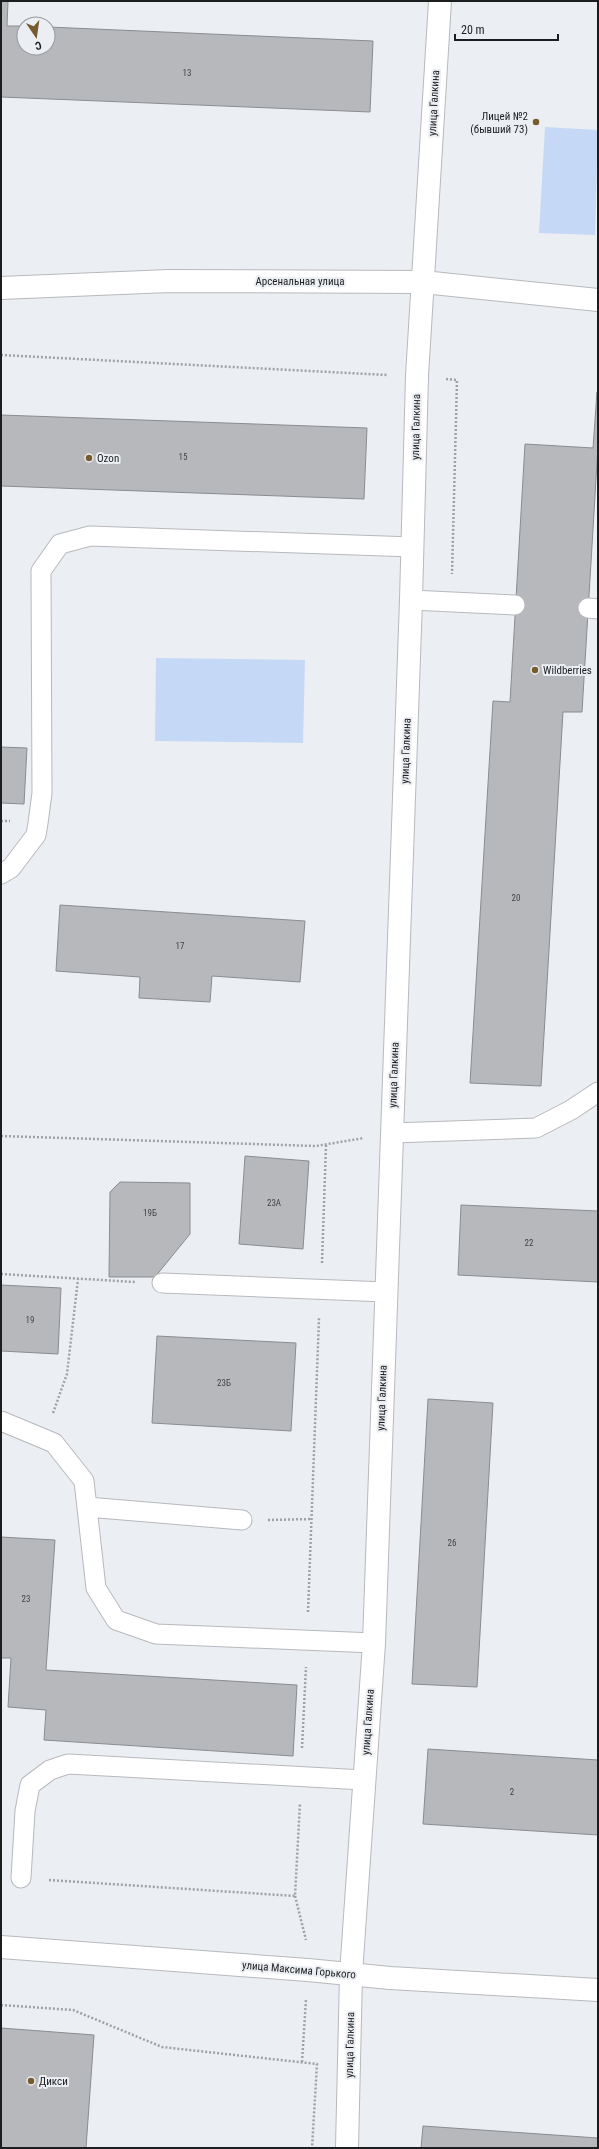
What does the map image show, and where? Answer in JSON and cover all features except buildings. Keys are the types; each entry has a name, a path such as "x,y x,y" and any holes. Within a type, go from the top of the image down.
{"street":[{"name":"улица Галкина","path":"347,2148 351,1974 374,1643 413,547 417,376 440,1"},
{"name":"Арсенальная улица","path":"1,288 169,281 423,282 598,300"},
{"name":"улица Максима Горького","path":"1,1947 390,1978 598,1990"}],"lane":[{"path":"1,874 11,868 36,835 42,793 41,571 60,544 90,536 97,536 413,547"},
{"path":"411,600 515,605"},
{"path":"392,1134 536,1128 571,1110 598,1092"},
{"path":"162,1283 386,1292"},
{"path":"1,1421 54,1443 84,1481 96,1588 116,1620 156,1634 374,1643"},
{"path":"87,1507 242,1520"},
{"path":"21,1878 26,1811 30,1785 50,1770 68,1764 364,1780"}],"path":[{"path":"1,355 417,376 457,380 451,602"},
{"path":"1,1136 316,1146 392,1134"},
{"path":"1,1274 162,1283"},
{"path":"42,1438 66,1374 78,1279"},
{"path":"242,1520 312,1519"},
{"path":"1,2005 73,2010 162,2047 317,2064 312,2148"}],"shaded area":[{"path":"545,127 598,130 595,235 539,233"},
{"path":"156,658 305,660 303,743 155,741"}],"place":[{"name":"Лицей №2 (бывший 73)","path":"536,122"},
{"name":"Ozon","path":"89,458"},
{"name":"Wildberries","path":"535,670"},
{"name":"Дикси","path":"31,2081"}]}
